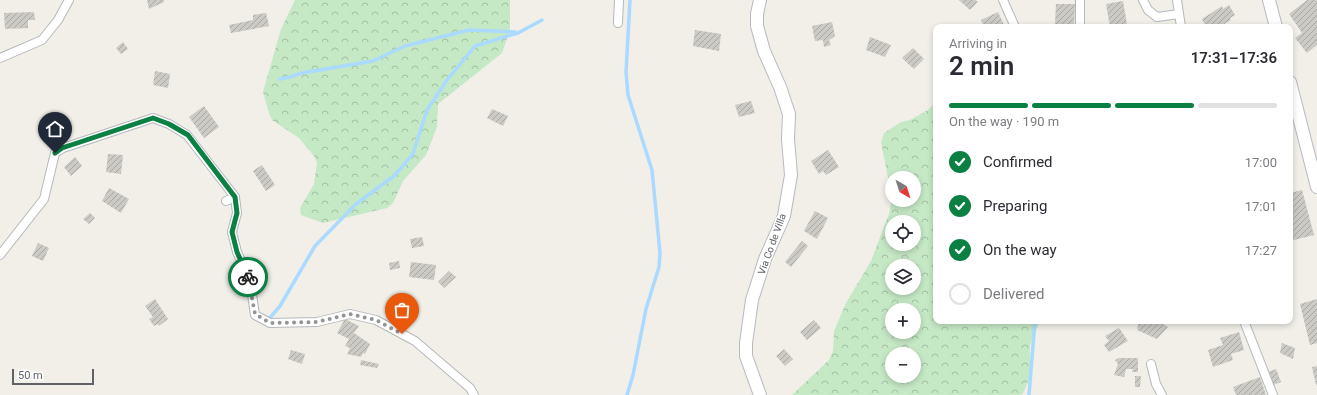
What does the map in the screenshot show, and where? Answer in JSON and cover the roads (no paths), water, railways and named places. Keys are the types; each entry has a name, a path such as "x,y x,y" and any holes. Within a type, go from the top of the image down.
{"street":[{"path":"0,58 42,40 58,20 70,0"},
{"path":"618,23 619,0"},
{"name":"Via Co de Villa","path":"760,0 757,14 757,26 764,51 780,87 789,114 788,139 791,176 784,216 765,259 751,307 746,356 760,395"},
{"path":"1003,0 1014,24"},
{"path":"1080,0 1080,24"},
{"path":"1142,0 1148,10 1157,17 1179,14"},
{"path":"1177,0 1181,24"},
{"path":"1269,0 1275,24"},
{"path":"1293,94 1317,187"},
{"path":"0,255 44,199 55,153 62,148 153,118 169,124 188,135 235,197 237,213 232,232 237,252 250,282 255,314 270,323 317,322 350,314 376,320 415,341 470,388 474,395"},
{"path":"226,201 235,197"},
{"path":"1245,324 1273,395"},
{"path":"1151,364 1156,384 1162,395"}],"waterway":[{"path":"627,395 633,375 646,309 659,267 660,253 652,170 628,95 626,72 630,0"},
{"path":"269,319 280,306 315,246 356,204 394,176 413,154 427,110 447,80 475,46 518,33 542,20"},
{"path":"280,79 302,73 373,61 405,46 469,30 515,32"},
{"path":"1029,395 1035,324"}]}
